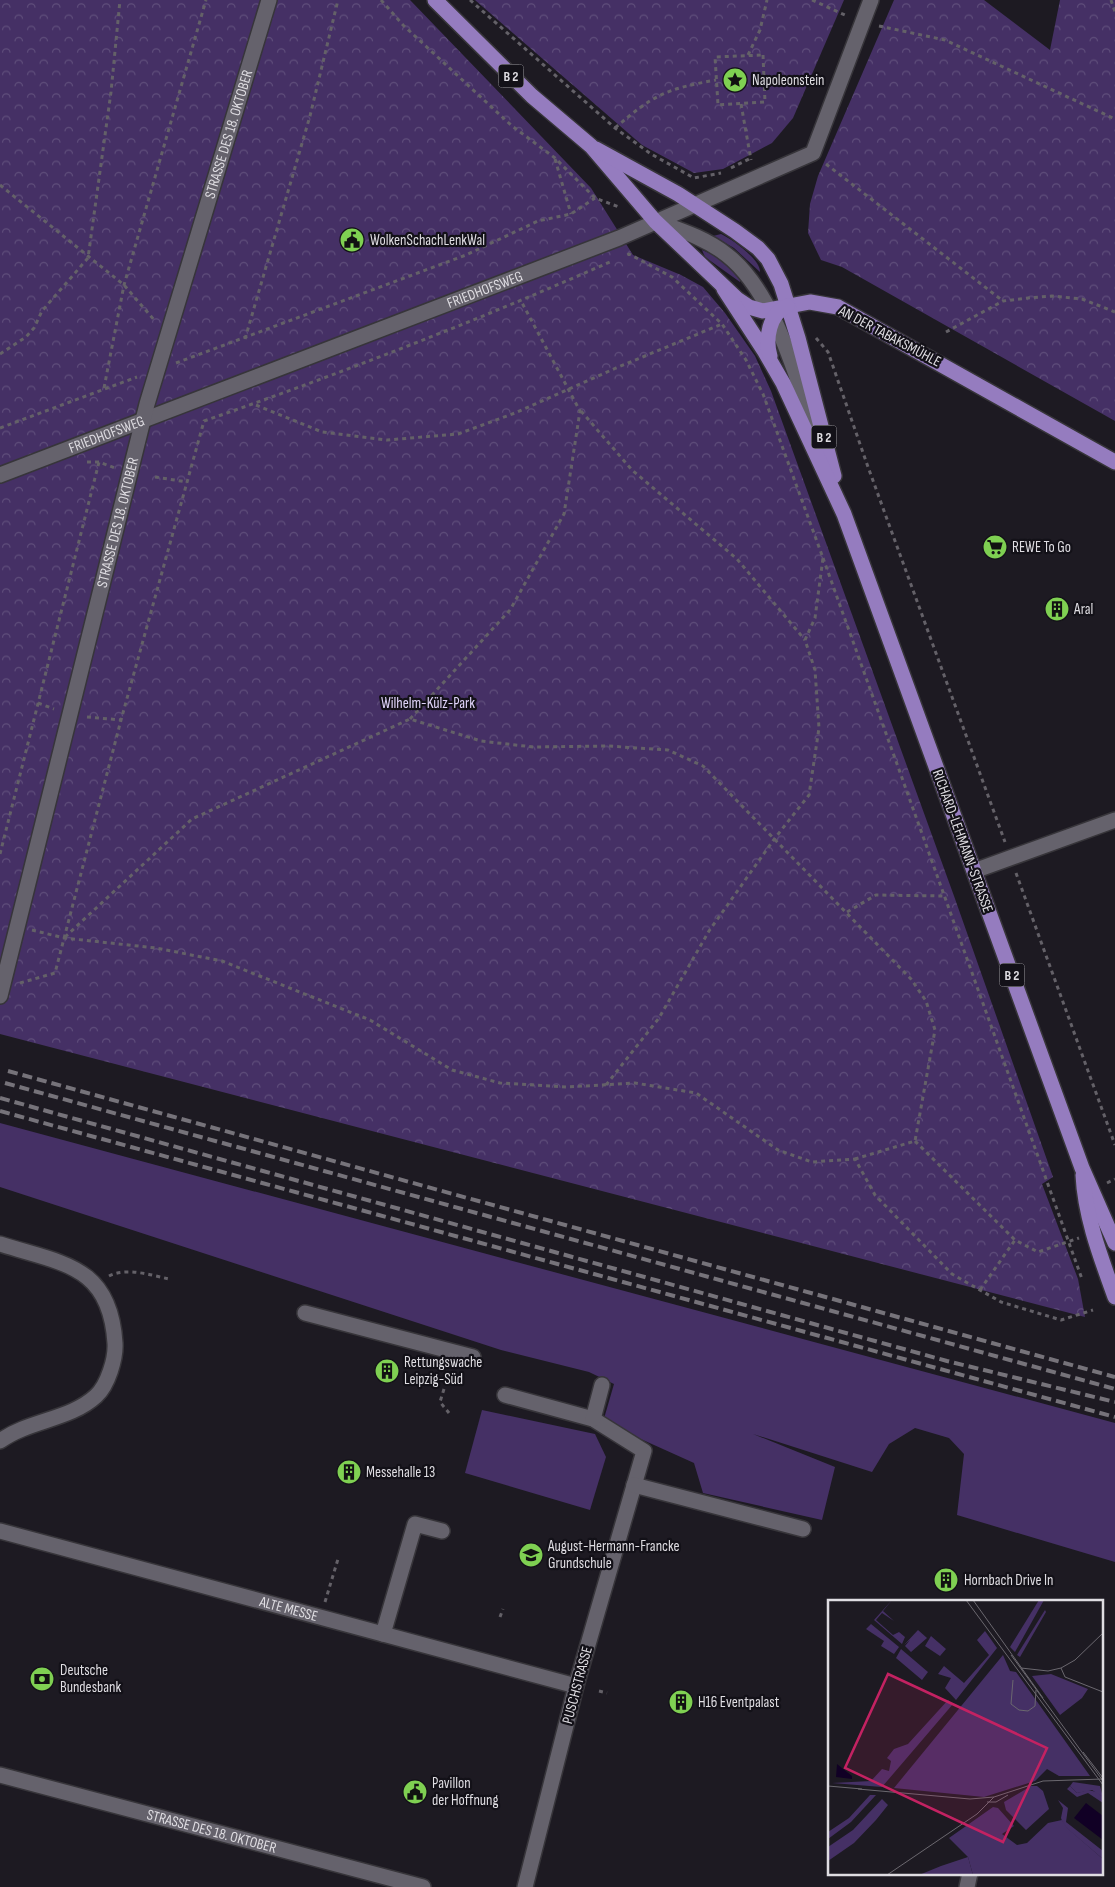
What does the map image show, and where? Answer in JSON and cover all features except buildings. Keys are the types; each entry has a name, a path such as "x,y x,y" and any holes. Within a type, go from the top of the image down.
{"main road":[{"name":"AN DER TABAKSMÜHLE","path":"435,0 503,69 591,146 655,221 713,276 724,289 748,307 772,314 788,306 817,302 838,308 1115,462"},
{"name":"AN DER TABAKSMÜHLE","path":"591,146 694,204"},
{"name":"RICHARD-LEHMANN-STRASSE","path":"694,204 758,248 777,273 788,306 844,514 1082,1168 1115,1243"},
{"name":"RICHARD-LEHMANN-STRASSE","path":"724,289 772,364 844,514"},
{"name":"RICHARD-LEHMANN-STRASSE","path":"772,314 768,339 772,364"},
{"name":"RICHARD-LEHMANN-STRASSE","path":"1082,1168 1084,1196 1115,1298"}],"street":[{"name":"STRASSE DES 18. OKTOBER","path":"1,992 142,420 269,0"},
{"path":"812,153 871,0"},
{"name":"FRIEDHOFSWEG","path":"0,475 604,244 694,204 755,180 812,153"},
{"path":"655,221 688,233 727,255 750,277 772,314 844,514"},
{"path":"974,871 1115,820"},
{"path":"0,1244 73,1267 89,1277 102,1292 109,1305 113,1320 115,1347 108,1375 97,1395 66,1413 23,1427 0,1441"},
{"path":"305,1313 473,1357"},
{"path":"505,1395 592,1419 602,1385"},
{"name":"PUSCHSTRASSE","path":"525,1887 576,1686 644,1451 592,1419"},
{"path":"634,1485 803,1529"},
{"path":"383,1634 415,1524 442,1531"},
{"name":"ALTE MESSE","path":"0,1531 576,1686"},
{"name":"STRASSE DES 18. OKTOBER","path":"0,1775 423,1887"},
{"path":"967,1887 970,1874"}],"path":[{"path":"0,354 26,337 34,328 42,311 88,258 112,92 120,0"},
{"path":"0,428 104,388 124,286 206,0"},
{"path":"245,338 310,116 338,0"},
{"path":"381,0 403,25 512,126 555,158 595,198 621,208"},
{"path":"470,0 615,128 651,154 694,178 721,173 750,158"},
{"path":"748,56 760,30 768,0"},
{"path":"812,0 862,22 945,40 1115,119"},
{"path":"1111,0 1115,12"},
{"path":"763,55 765,102 718,105 716,80 715,57 763,55"},
{"path":"615,128 644,104 670,90 716,80"},
{"path":"741,104 755,180"},
{"path":"812,153 1003,301"},
{"path":"555,158 571,214"},
{"path":"0,185 124,286 168,335"},
{"path":"191,358 466,254 538,221 571,214 595,198"},
{"path":"1,992 55,973 121,720 204,421 256,404 521,301 629,254 672,278 722,324 746,360 763,394 1082,1279"},
{"path":"946,332 1003,301 1052,296 1082,299 1115,312"},
{"path":"521,301 580,411 632,470 737,559 805,640 815,670 819,728 809,796 775,838 709,931 659,1018 606,1085"},
{"path":"256,404 322,432 388,440 458,434 515,413 722,324"},
{"path":"811,332 828,352 868,467 1115,1145"},
{"path":"64,938 192,819 410,719 510,610 564,514 580,411"},
{"path":"0,854 99,462 116,468"},
{"path":"155,477 187,482"},
{"path":"805,640 815,618 823,558"},
{"path":"410,719 480,741 533,746 608,746 668,750 703,766 912,979 926,1001 934,1030 915,1141"},
{"path":"847,912 876,895 943,896"},
{"path":"18,927 64,938 156,948 222,961 370,1020 452,1070 500,1083 558,1086 635,1083 696,1093 778,1150 812,1162 855,1159 915,1141"},
{"path":"915,1141 1015,1240 1038,1252 1069,1240 1094,1234"},
{"path":"855,1159 875,1195 952,1274 1001,1302 1061,1320 1093,1310"},
{"path":"980,1290 1015,1240"},
{"path":"95,1284 115,1273 144,1273 169,1279"},
{"path":"444,1389 440,1402 449,1413"},
{"path":"320,1617 338,1560"},
{"path":"500,1617 503,1610"},
{"path":"599,1691 607,1693"}],"green space":[{"name":"Wilhelm-Külz-Park","path":"0,0 410,0 591,188 633,255 681,275 703,287 725,313 755,356 771,391 954,896 1053,1177 1042,1184 1078,1279 1085,1317 0,1034"},
{"path":"475,0 844,0 793,118 772,143 723,169 694,173 642,145"},
{"path":"894,0 984,0 1050,50 1060,0 1115,0 1115,421 842,267 821,260 808,233 810,204 818,176"},
{"path":"721,234 732,240 751,256 759,267 760,272 734,248 713,236"},
{"path":"702,250 716,256 740,277 740,282 705,257"},
{"path":"0,1123 1115,1423 1115,1562 957,1515 964,1454 949,1438 915,1428 889,1444 872,1472 753,1434 835,1467 822,1520 703,1493 694,1463 603,1422 614,1384 589,1372 501,1350 0,1187"},
{"path":"482,1410 595,1434 606,1457 590,1510 465,1473"}],"railway":[{"path":"8,1071 1115,1377"},
{"path":"5,1083 1115,1389"},
{"path":"0,1098 947,1361 1115,1402"},
{"path":"0,1111 1115,1417"}],"place":[{"name":"Napoleonstein","path":"735,80"},
{"name":"WolkenSchachLenkWal","path":"352,240"},
{"name":"REWE To Go","path":"995,547"},
{"name":"Aral","path":"1057,609"},
{"name":"Rettungswache Leipzig-Süd","path":"387,1371"},
{"name":"Messehalle 13","path":"349,1472"},
{"name":"August-Hermann-Francke Grundschule","path":"531,1555"},
{"name":"Hornbach Drive In","path":"946,1580"},
{"name":"Deutsche Bundesbank","path":"42,1679"},
{"name":"H16 Eventpalast","path":"681,1702"},
{"name":"Pavillon der Hoffnung","path":"415,1792"}]}
